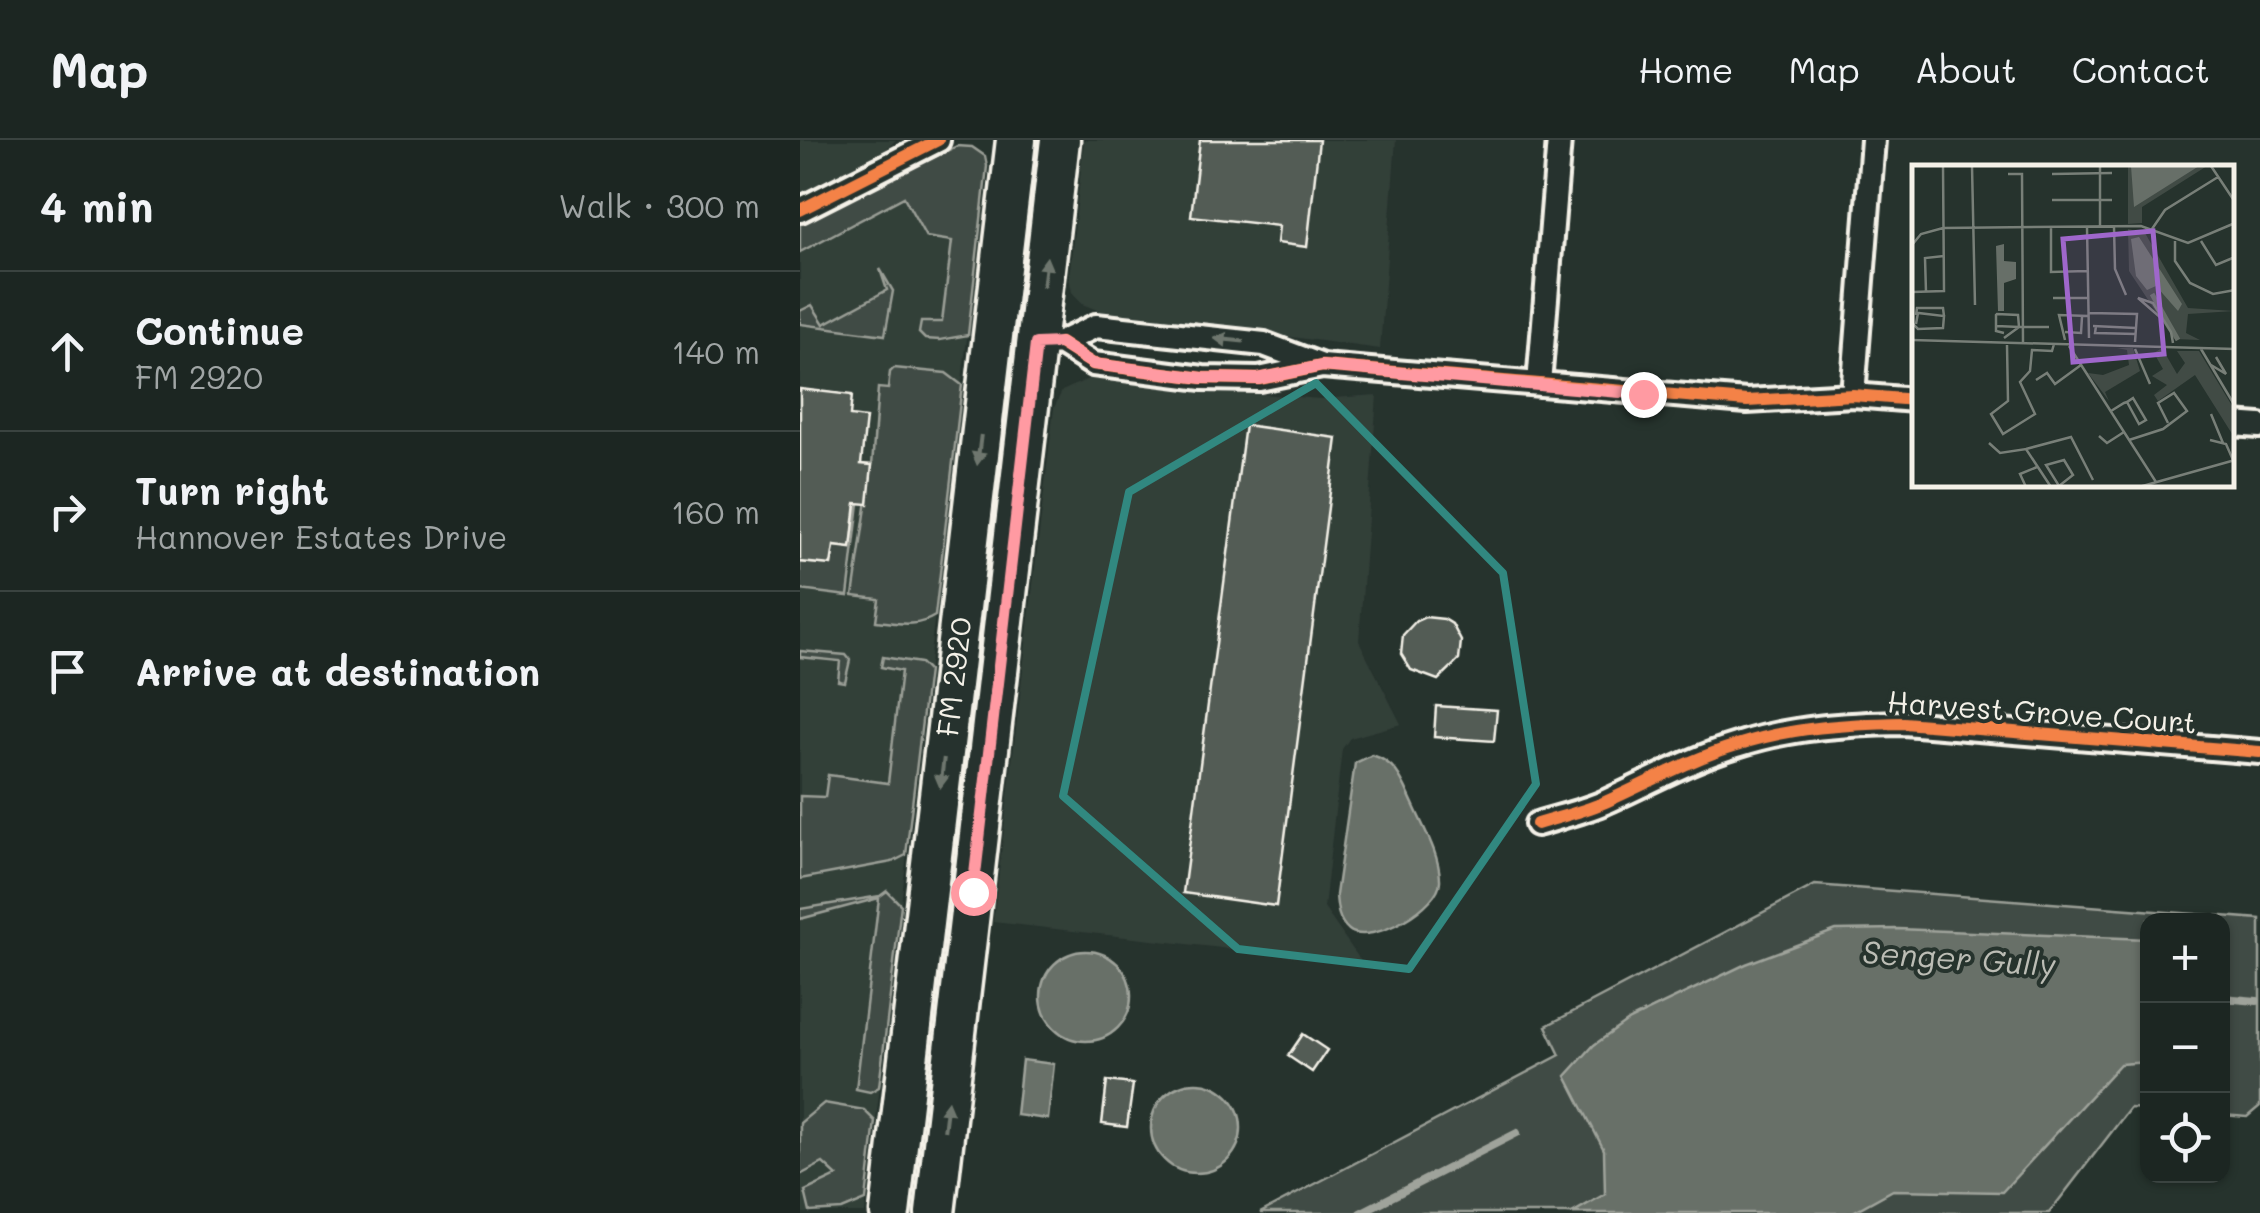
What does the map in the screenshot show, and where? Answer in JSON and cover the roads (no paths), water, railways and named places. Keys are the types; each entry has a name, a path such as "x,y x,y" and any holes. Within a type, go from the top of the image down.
{"main road":[{"name":"FM 2920","path":"890,1213 1016,140"},
{"name":"FM 2920","path":"934,1213 1048,344 1060,140"}],"street":[{"path":"800,210 938,140"},
{"path":"1539,384 1559,140"},
{"path":"1853,395 1873,140"},
{"path":"1048,344 1096,326 1264,344 1322,366 1747,401 1853,395 1912,400"},
{"path":"1048,344 1093,364 1203,378 1258,379 1322,366"},
{"path":"2235,424 2260,426"},
{"name":"Harvest Grove Court","path":"1537,824 1600,804 1738,744 1848,724 1904,724 2260,752"}],"water":[{"path":"1372,755 1388,763 1403,782 1434,851 1440,879 1438,890 1418,911 1388,928 1359,934 1342,923 1336,895 1355,763"},
{"path":"1836,930 2140,939 2140,1063 2120,1064 2002,1192 1893,1190 1851,1213 1572,1213 1605,1194 1604,1150 1566,1076 1594,1045 1629,1020 1746,964"},
{"path":"1077,951 1095,951 1111,958 1124,971 1131,996 1124,1021 1111,1034 1095,1041 1077,1041 1061,1034 1048,1021 1041,1005 1041,987 1048,971 1061,958"},
{"path":"1022,1060 1054,1064 1048,1119 1016,1115"},
{"path":"1196,1083 1213,1086 1228,1096 1238,1111 1238,1145 1228,1160 1213,1170 1196,1173 1179,1170 1164,1160 1154,1145 1151,1128 1154,1111 1164,1096 1179,1086"}],"waterway":[{"name":"Senger Gully","path":"2230,999 2257,1001"},
{"name":"Senger Gully","path":"1360,1213 1517,1133"}]}
